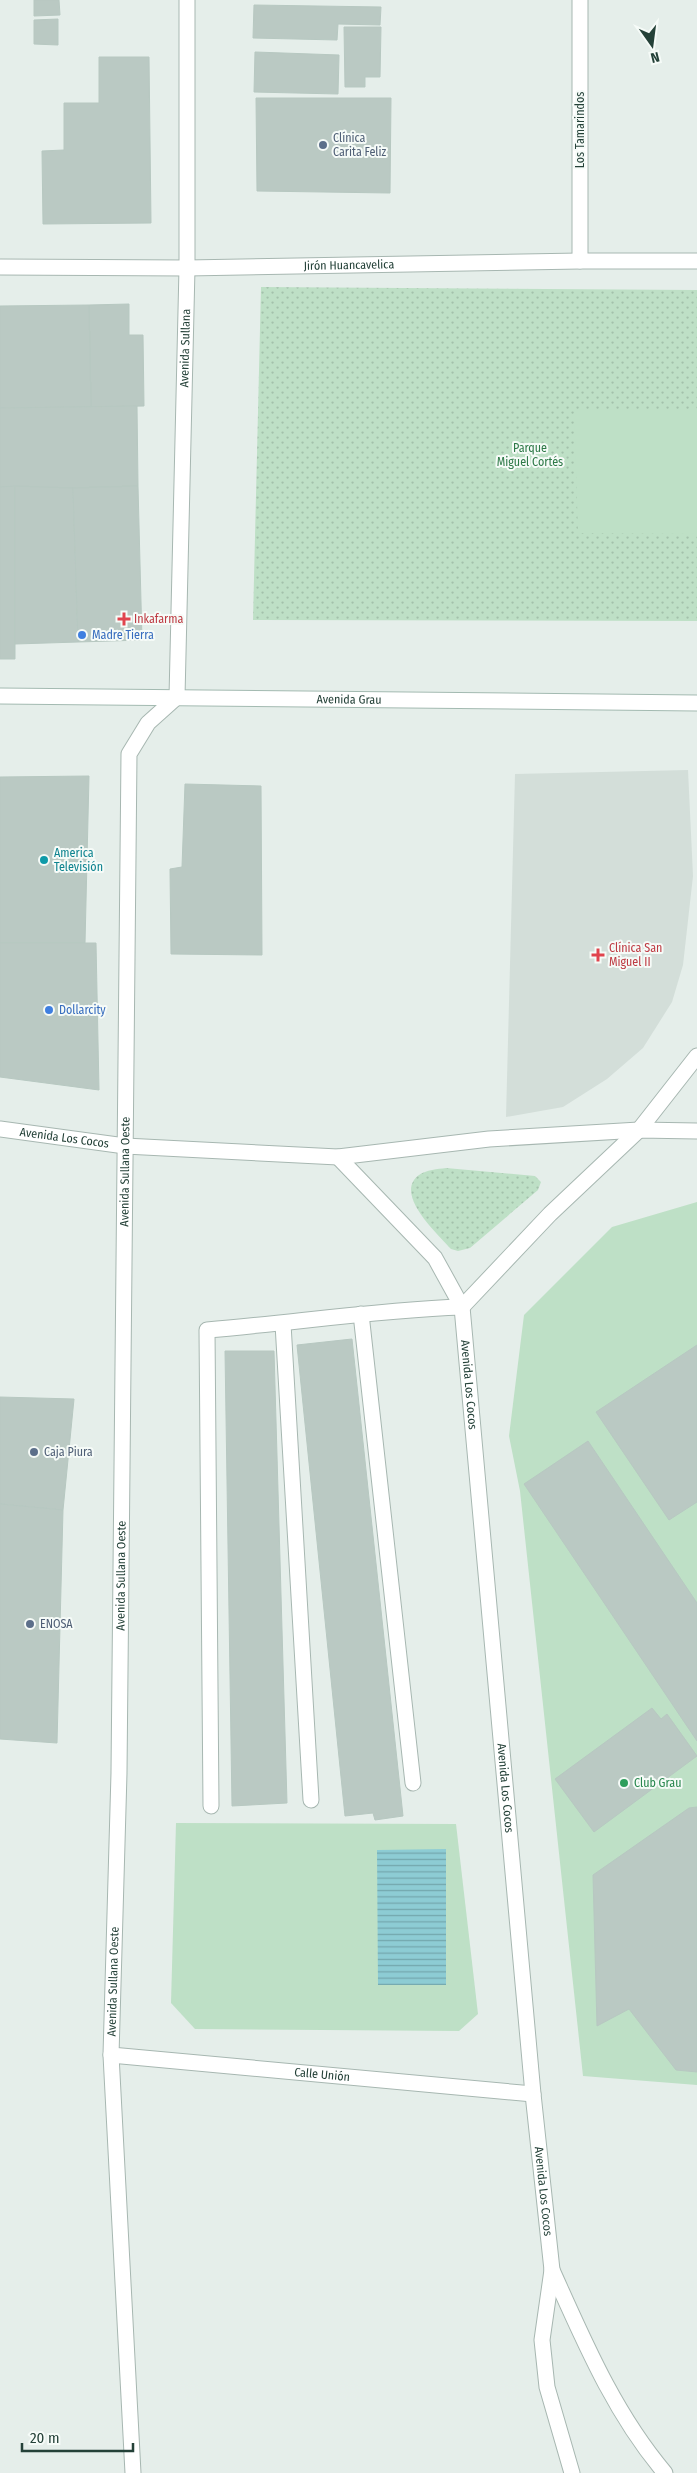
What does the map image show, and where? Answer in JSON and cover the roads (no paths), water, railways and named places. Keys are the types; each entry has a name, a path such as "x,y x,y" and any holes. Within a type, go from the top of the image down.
{"street":[{"name":"Avenida Sullana","path":"177,697 187,268 187,0"},
{"name":"Los Tamarindos","path":"580,0 580,261"},
{"name":"Jirón Huancavelica","path":"0,267 187,268 580,261 697,262"},
{"name":"Avenida Grau","path":"0,696 697,703"},
{"name":"Avenida Sullana Oeste","path":"133,2473 111,2055 119,1773 129,754 148,723 177,697"},
{"path":"211,1806 207,1330 283,1324 396,1309 462,1306 550,1214 639,1130 697,1056"},
{"name":"Avenida Los Cocos","path":"0,1129 124,1146 338,1156 489,1139 639,1130 697,1131"},
{"name":"Avenida Los Cocos","path":"338,1156 435,1258 462,1306 533,2094 552,2270 542,2340 547,2387 572,2473"},
{"path":"360,1314 413,1784"},
{"path":"283,1324 311,1800"},
{"name":"Calle Unión","path":"111,2055 533,2094"},
{"name":"Avenida Los Cocos","path":"552,2270 598,2371 645,2449 665,2473"}],"water":[{"path":"446,1849 446,1985 378,1985 377,1850"}],"place":[{"name":"Clínica Carita Feliz","path":"323,145"},
{"name":"Inkafarma","path":"124,619"},
{"name":"Madre Tierra","path":"82,635"},
{"name":"America Televisión","path":"44,860"},
{"name":"Clínica San Miguel II","path":"598,955"},
{"name":"Dollarcity","path":"49,1010"},
{"name":"Caja Piura","path":"34,1452"},
{"name":"ENOSA","path":"30,1624"},
{"name":"Club Grau","path":"624,1783"}],"park label":[{"name":"Parque Miguel Cortés","path":"530,455"}]}
